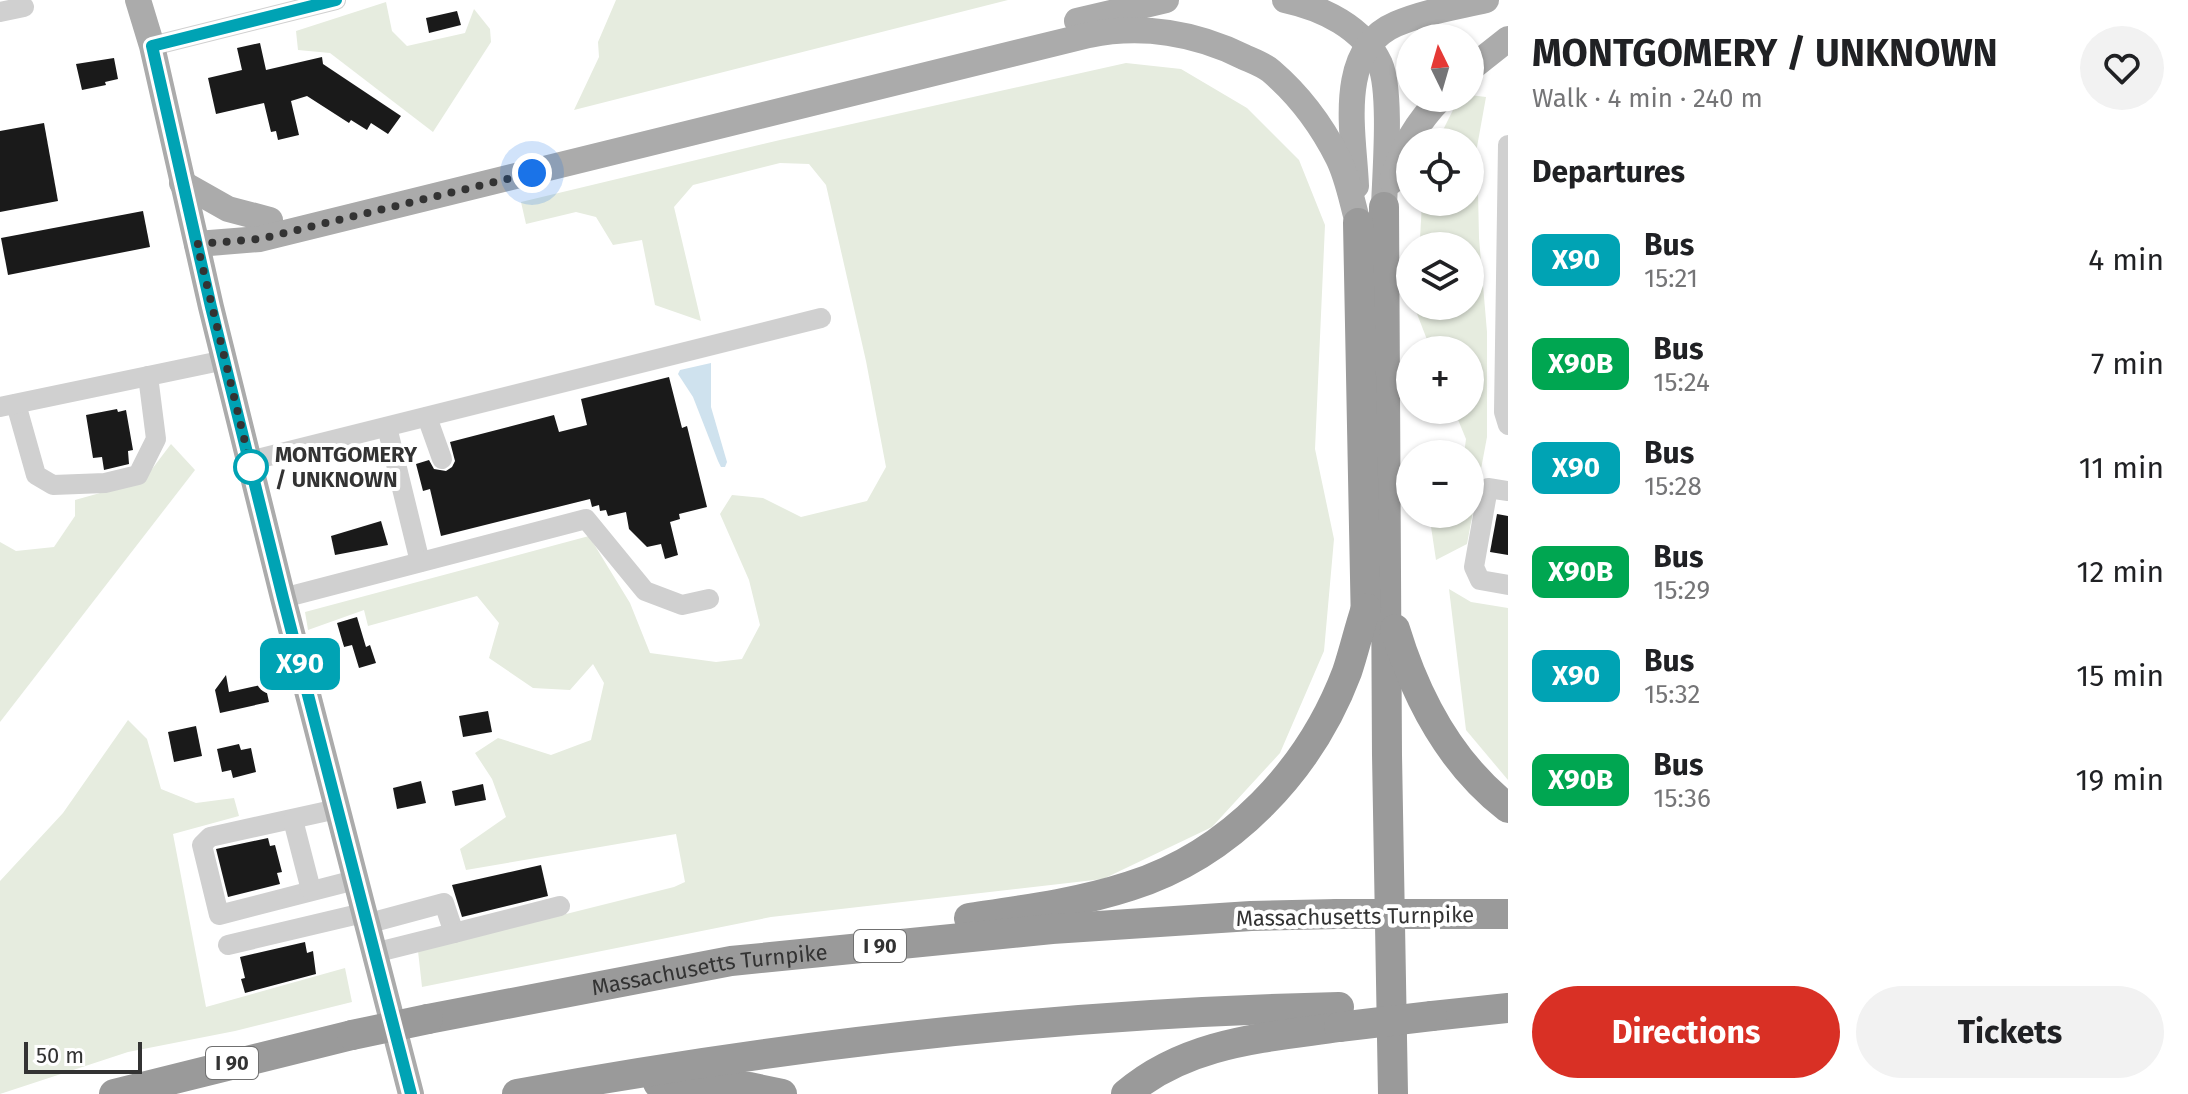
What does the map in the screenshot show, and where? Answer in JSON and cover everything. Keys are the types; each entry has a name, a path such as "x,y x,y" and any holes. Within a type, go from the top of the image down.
{"highway":[{"path":"1376,1094 1376,604 1384,207"},
{"path":"1358,223 1376,604 1393,1094"},
{"path":"1376,604 1425,708 1448,744 1473,776 1508,808"},
{"path":"731,961 878,932 1074,901 1132,886 1182,863 1237,829 1279,787 1317,735 1376,604"},
{"name":"Massachusetts Turnpike","path":"114,1094 352,1035 731,961 1052,929 1251,916 1508,914"},
{"path":"517,1094 674,1065 1017,1025 1211,1010 1339,1017 1508,1007"},
{"path":"1126,1094 1142,1080 1170,1064 1215,1047 1339,1017"},
{"path":"576,1083 695,1083 749,1087 782,1094"}],"main road":[{"path":"138,0 152,46 182,183 283,598 411,1094"},
{"path":"197,244 270,220 1166,0"},
{"path":"1285,0 1304,4 1345,24 1367,46 1380,65 1384,87 1386,150 1384,207"},
{"path":"1358,223 1353,91 1359,63 1367,46 1396,24 1486,0"},
{"path":"197,244 260,239 1089,35 1140,30 1185,35 1226,48 1269,69 1307,108 1339,160 1358,223"},
{"path":"1484,58 1508,39"},
{"path":"1384,207 1400,154 1428,112"},
{"path":"182,183 228,209 270,220"}],"lane":[{"path":"152,46 336,0"},
{"path":"0,12 24,7"},
{"path":"1508,145 1504,412 1508,425"},
{"path":"249,461 821,318"},
{"path":"148,376 156,439 138,475 105,483 53,485 36,475 8,406 148,376 225,360"},
{"path":"427,417 442,459"},
{"path":"387,427 420,562"},
{"path":"1508,491 1488,488 1474,567 1480,580 1508,585"},
{"path":"283,598 586,519 645,591 682,605 709,599"},
{"path":"337,809 210,837 202,845 219,915 355,880"},
{"path":"293,820 311,890"},
{"path":"228,945 444,903 454,933"},
{"path":"374,953 560,906"}],"shaded area":[{"path":"616,0 1008,0 574,110 599,57 598,42"},
{"path":"386,2 392,31 407,46 465,33 474,9 490,29 491,42 433,132 330,53 298,50 296,31"},
{"path":"1126,63 1181,69 1247,108 1299,160 1325,225 1315,449 1334,539 1324,651 1280,753 1212,827 1103,879 771,917 422,987 418,951 685,882 676,834 466,870 460,849 506,817 492,779 475,753 498,738 551,755 591,740 604,683 593,664 570,690 533,688 489,658 499,623 477,596 368,626 364,610 308,630 305,612 589,536 630,603 650,653 716,662 742,659 760,625 749,580 720,514 732,495 763,498 801,517 867,501 886,467 866,361 826,185 809,164 780,163 693,185 674,207 701,321 655,305 642,240 613,245 596,217 576,212 526,224 521,202 780,140"},
{"path":"1452,112 1483,112 1480,128 1444,128"},
{"path":"1421,216 1479,216 1479,232 1420,232"},
{"path":"1484,297 1487,437 1484,453 1484,440 1466,440 1460,424 1484,424 1484,336 1426,336 1419,320 1484,320"},
{"path":"171,444 195,470 0,722 0,542 16,551 54,547 75,516 75,500 143,481"},
{"path":"1431,528 1470,528 1467,544 1436,560"},
{"path":"1449,589 1471,602 1508,608 1508,780 1466,730"},
{"path":"128,720 147,739 161,789 196,803 234,798 239,816 173,834 206,1007 345,968 352,1002 235,1031 128,1052 0,1094 0,881 63,813"}],"water":[{"path":"711,363 711,407 727,462 725,467 721,467 693,397 678,374 680,370"}],"building":[{"path":"457,11 461,25 429,33 426,18"},
{"path":"260,43 266,70 322,57 323,64 401,116 388,134 371,123 367,130 351,120 349,123 307,96 291,101 299,135 278,140 276,131 271,132 264,103 216,114 208,78 242,70 237,48"},
{"path":"114,58 118,79 82,90 76,64"},
{"path":"44,123 58,201 0,212 0,131"},
{"path":"143,211 150,247 8,275 1,238"},
{"path":"669,377 682,428 687,426 707,507 679,514 680,519 670,522 678,555 665,559 661,544 647,547 629,529 626,512 608,516 606,510 600,511 599,505 592,507 590,499 441,536 430,489 423,491 416,464 429,460 434,469 446,471 455,461 450,442 554,415 559,432 587,425 581,399"},
{"path":"117,409 118,412 126,410 133,450 128,451 129,464 104,470 102,457 93,458 86,415"},
{"path":"1497,514 1508,516 1508,555 1490,552"},
{"path":"381,521 388,545 335,555 331,536"},
{"path":"357,617 366,647 370,645 376,663 359,668 352,645 344,647 337,623"},
{"path":"226,675 229,692 265,684 269,702 220,713 215,690"},
{"path":"488,711 492,732 463,737 459,716"},
{"path":"196,726 202,756 174,762 168,732"},
{"path":"239,744 241,750 251,748 256,772 233,778 231,770 222,772 217,749"},
{"path":"421,781 426,803 397,809 393,788"},
{"path":"483,784 486,800 455,806 452,791"},
{"path":"268,838 270,846 275,845 282,872 277,873 280,884 228,897 216,849"},
{"path":"541,865 548,896 462,917 452,885"},
{"path":"305,942 307,953 313,951 316,974 245,993 240,957"}],"bus line":[{"name":"X90","path":"336,0 152,46 211,307 411,1094"}],"place":[{"name":"MONTGOMERY / UNKNOWN","path":"251,467"}],"route":[{"path":"251,467 197,244 260,239 532,173"}]}
